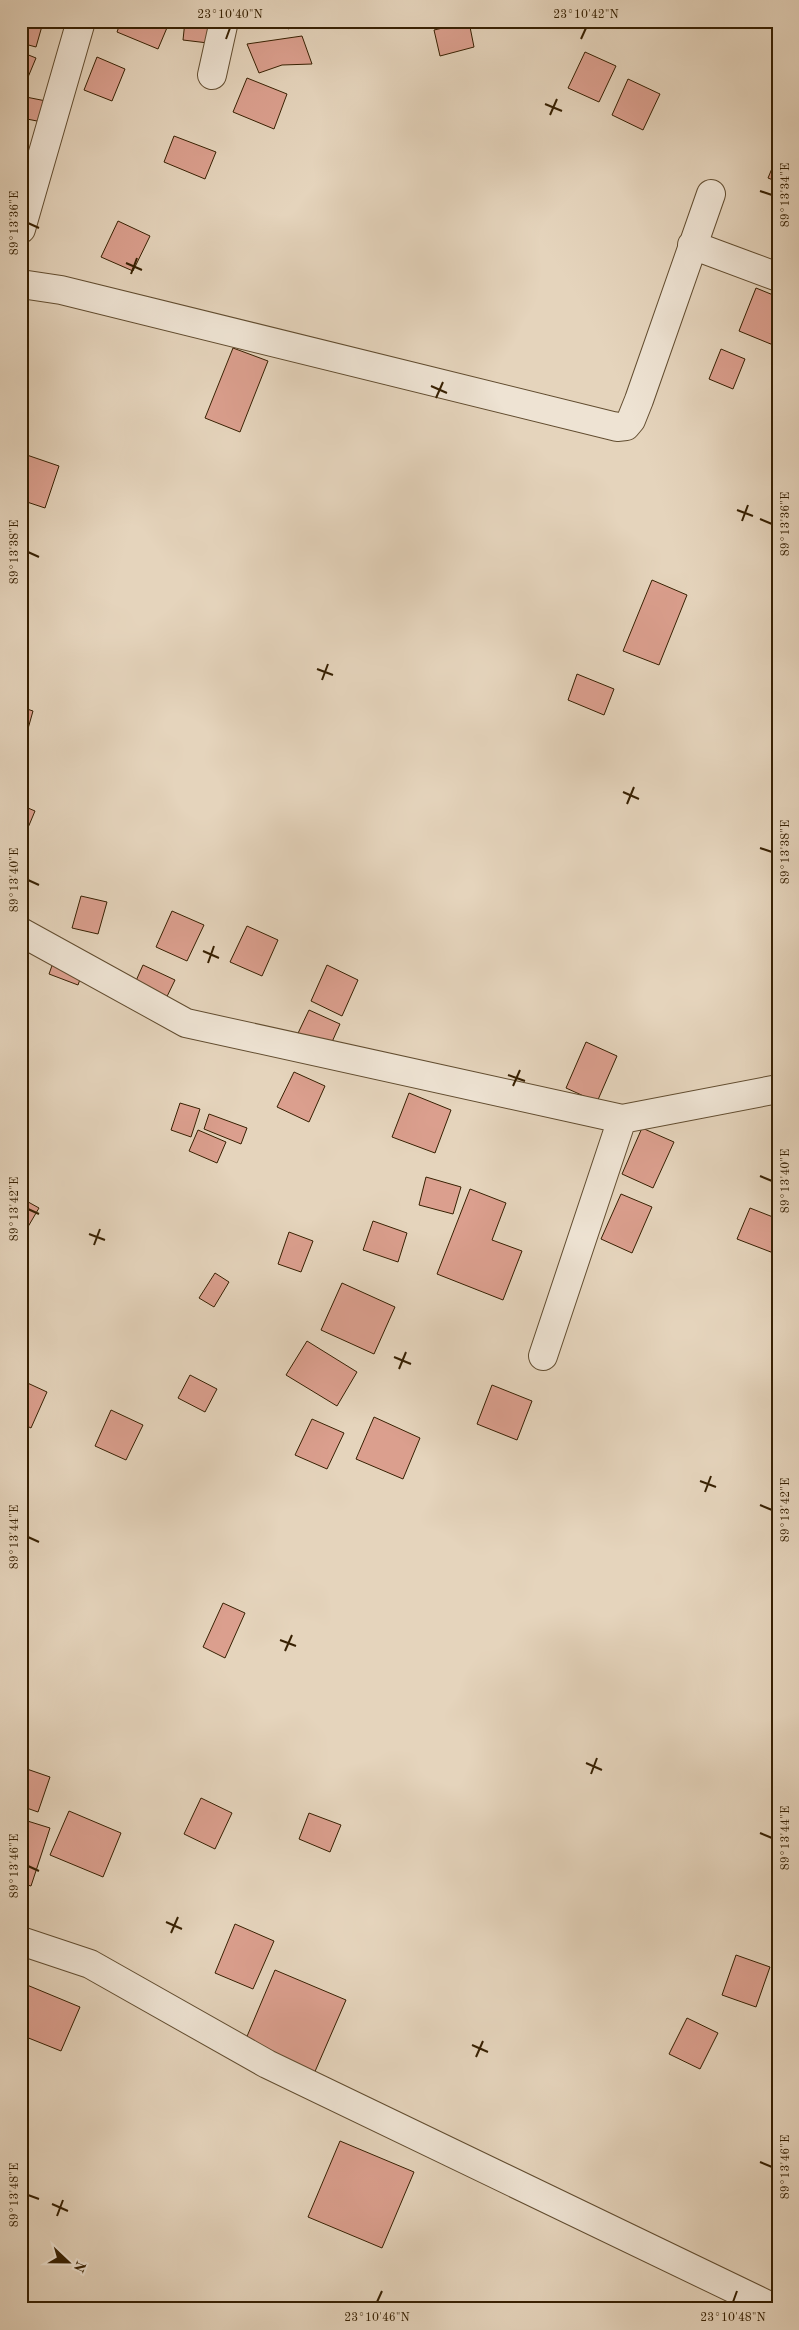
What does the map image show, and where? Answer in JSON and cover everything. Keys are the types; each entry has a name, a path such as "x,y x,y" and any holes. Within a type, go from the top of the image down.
{"street":[{"path":"21,229 81,21"},
{"path":"212,75 224,21"},
{"path":"21,284 62,290 617,427 626,426 632,420 640,400 710,194"},
{"path":"692,245 778,278"},
{"path":"21,932 186,1023 622,1119 778,1089"},
{"path":"543,1356 622,1119"},
{"path":"21,1942 90,1964 267,2064 776,2309"}],"building":[{"path":"21,21 42,26 36,47 21,43"},
{"path":"121,21 163,21 169,23 158,49 117,32"},
{"path":"185,21 210,21 208,43 183,40"},
{"path":"237,21 253,21 253,28 237,28"},
{"path":"269,21 292,21 289,29"},
{"path":"469,22 474,47 440,56 434,30"},
{"path":"302,36 312,64 282,65 259,73 247,44"},
{"path":"21,52 36,58 21,94"},
{"path":"585,52 616,66 599,102 568,88"},
{"path":"97,57 125,69 112,101 84,90"},
{"path":"247,78 287,94 274,129 233,112"},
{"path":"628,79 660,94 643,130 612,115"},
{"path":"26,97 56,103 52,124 22,118"},
{"path":"174,136 216,152 205,179 164,162"},
{"path":"778,154 778,182 768,178"},
{"path":"118,221 150,236 133,271 101,257"},
{"path":"756,288 778,297 778,347 739,331"},
{"path":"233,348 268,361 240,432 205,418"},
{"path":"721,349 745,359 733,389 709,379"},
{"path":"21,453 59,466 45,508 21,500"},
{"path":"652,580 687,595 659,665 623,651"},
{"path":"577,674 614,689 604,715 568,700"},
{"path":"21,707 33,711 22,750 21,750"},
{"path":"21,805 35,811 22,842 21,841"},
{"path":"81,896 107,902 98,934 72,928"},
{"path":"172,911 204,925 187,961 156,947"},
{"path":"247,926 278,940 262,976 230,962"},
{"path":"54,960 83,971 78,985 49,974"},
{"path":"143,965 175,980 158,1015 127,1001"},
{"path":"327,965 358,980 342,1016 311,1001"},
{"path":"309,1010 340,1024 324,1060 292,1046"},
{"path":"586,1042 617,1056 597,1102 566,1088"},
{"path":"294,1072 325,1086 309,1122 277,1107"},
{"path":"409,1093 451,1110 435,1153 392,1137"},
{"path":"180,1103 200,1109 191,1137 171,1130"},
{"path":"209,1114 247,1128 241,1144 204,1129"},
{"path":"642,1128 674,1142 653,1188 622,1174"},
{"path":"198,1130 226,1142 217,1163 189,1151"},
{"path":"426,1177 461,1187 453,1214 419,1205"},
{"path":"470,1189 506,1203 492,1240 522,1251 503,1300 437,1274"},
{"path":"621,1194 652,1207 632,1253 601,1239"},
{"path":"21,1198 39,1208 22,1237 21,1237"},
{"path":"750,1208 778,1219 776,1254 737,1239"},
{"path":"373,1221 407,1233 398,1262 363,1250"},
{"path":"289,1232 313,1241 301,1272 278,1264"},
{"path":"215,1273 229,1282 214,1307 199,1298"},
{"path":"342,1283 395,1307 374,1354 321,1330"},
{"path":"307,1341 357,1372 337,1406 286,1375"},
{"path":"190,1375 217,1389 205,1412 178,1398"},
{"path":"21,1380 47,1392 31,1428 21,1423"},
{"path":"492,1385 532,1401 517,1440 477,1424"},
{"path":"111,1410 143,1425 126,1460 95,1446"},
{"path":"374,1417 420,1438 403,1479 356,1459"},
{"path":"312,1419 344,1433 327,1469 295,1455"},
{"path":"223,1603 245,1613 225,1658 203,1647"},
{"path":"21,1767 50,1777 38,1812 21,1806"},
{"path":"201,1798 232,1813 215,1849 184,1834"},
{"path":"69,1811 121,1833 103,1877 50,1855"},
{"path":"309,1813 341,1825 330,1852 299,1839"},
{"path":"21,1819 50,1828 31,1886 21,1883"},
{"path":"235,1924 274,1941 253,1989 215,1973"},
{"path":"736,1955 770,1967 756,2007 722,1995"},
{"path":"275,1970 346,2000 310,2083 240,2053"},
{"path":"27,1985 80,2007 61,2051 21,2035 21,2000"},
{"path":"687,2018 718,2033 700,2069 669,2054"},
{"path":"340,2141 414,2172 382,2248 308,2217"}]}
